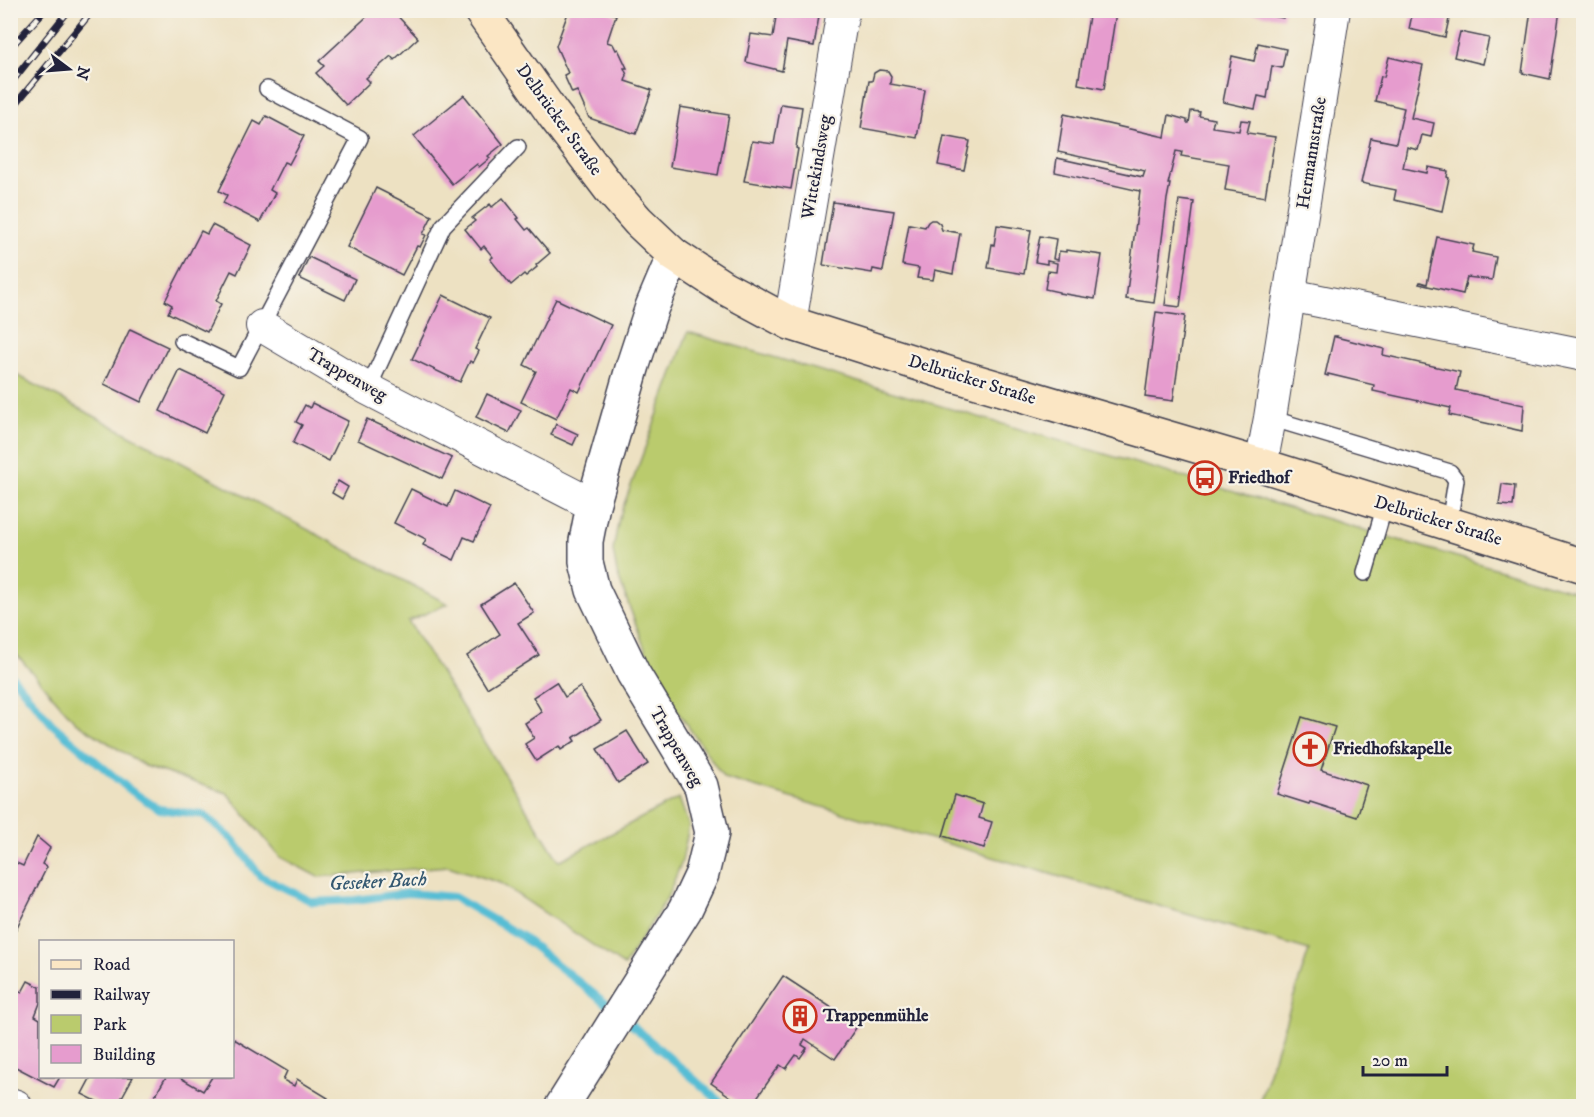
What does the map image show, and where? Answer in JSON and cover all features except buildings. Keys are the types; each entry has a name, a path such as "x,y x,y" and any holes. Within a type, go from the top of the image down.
{"main road":[{"name":"Delbrücker Straße","path":"480,10 553,114 610,189 638,221 674,255 723,287 790,323 954,375 1261,465 1584,566"}],"street":[{"name":"Wittekindsweg","path":"790,323 843,10"},
{"name":"Hermannstraße","path":"1261,465 1334,10"},
{"name":"Trappenweg","path":"562,1107 685,910 702,874 712,833 701,786 633,673 592,590 586,562 586,541 593,505 642,336 674,255"},
{"path":"1290,295 1578,354"},
{"name":"Trappenweg","path":"262,326 368,389 593,505"},
{"path":"10,1104 16,1107"}],"lane":[{"path":"182,341 239,368 360,138 267,89"},
{"path":"368,389 443,226 518,147"},
{"path":"1270,418 1450,472 1456,480 1449,524"},
{"path":"1365,573 1385,505"}],"green space":[{"path":"688,332 1583,594 1583,1106 1258,1106 1309,950 724,778 657,682 617,573 613,550 619,518"},
{"path":"11,372 448,604 408,621 559,861 679,798 689,826 682,861 667,898 624,966 500,883 448,866 318,877 280,857 227,793 145,766 75,722 11,648"}],"waterway":[{"name":"Geseker Bach","path":"10,674 52,724 130,790 159,809 204,815 233,840 260,876 313,902 355,900 408,893 454,897 521,936 615,1011"},
{"name":"Geseker Bach","path":"625,1019 725,1106"}],"railway":[{"path":"10,48 45,10"},
{"path":"10,84 69,10"},
{"path":"10,111 93,10"}],"place":[{"name":"Friedhof","path":"1205,478"},
{"name":"Friedhofskapelle","path":"1310,749"},
{"name":"Trappenmühle","path":"800,1016"}]}
